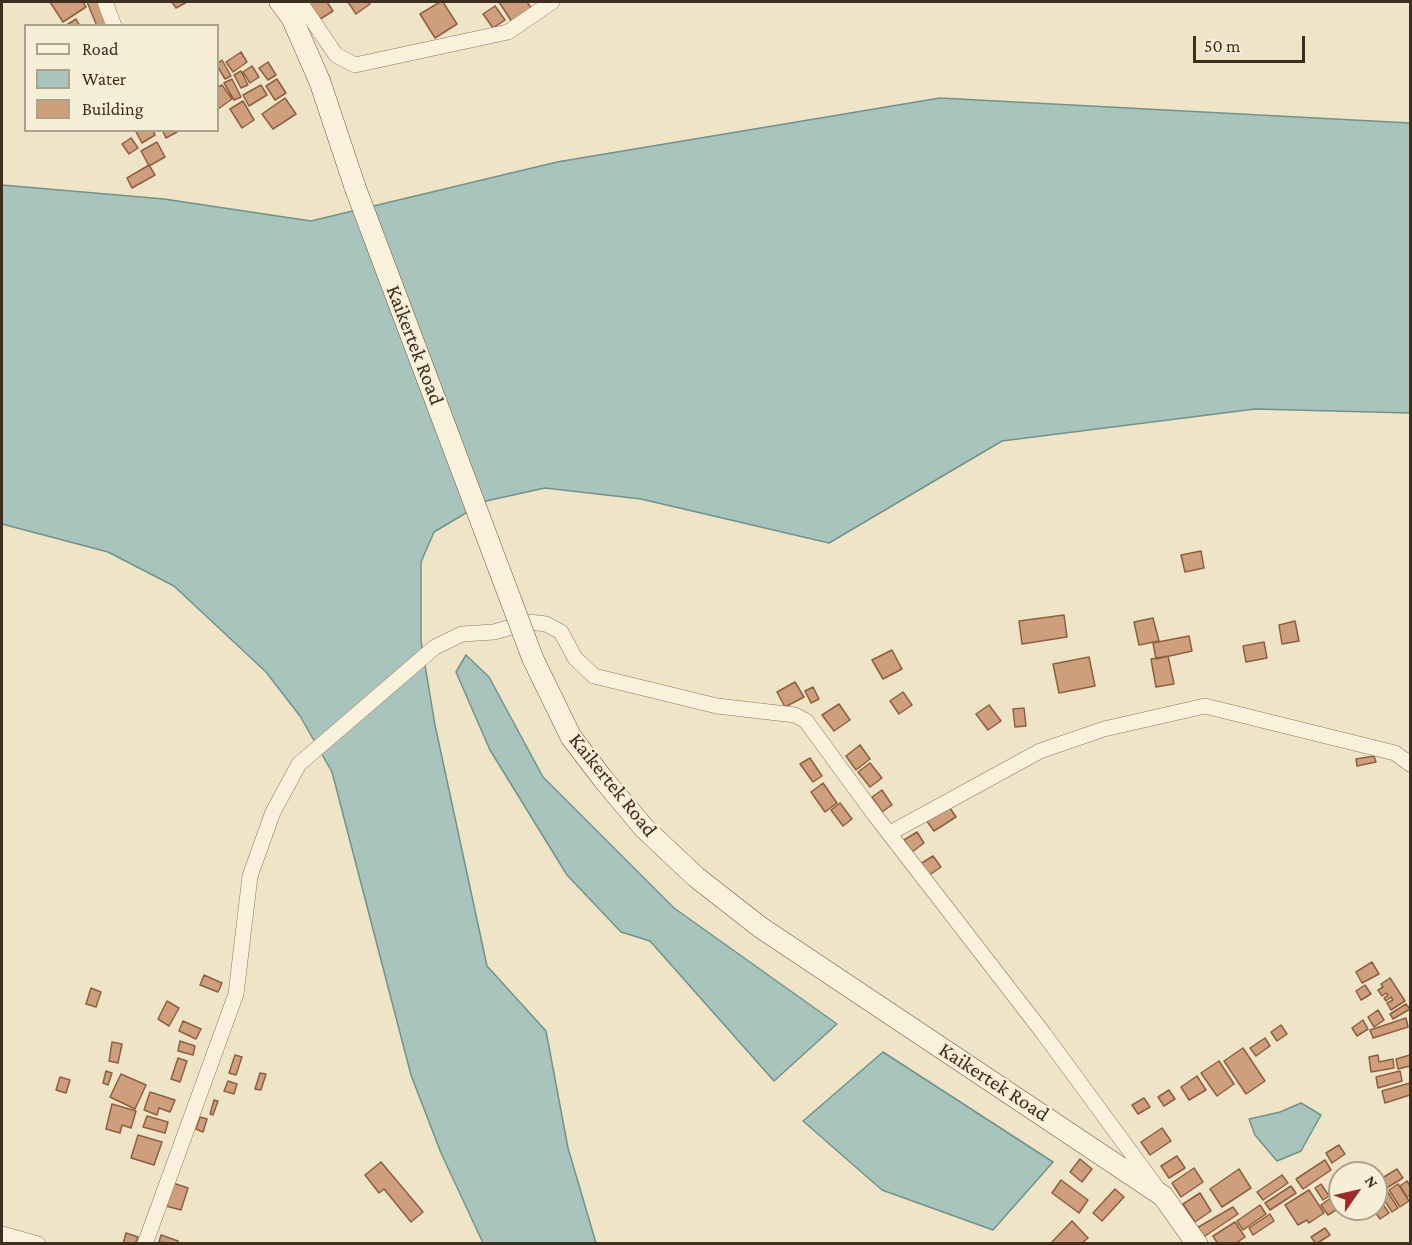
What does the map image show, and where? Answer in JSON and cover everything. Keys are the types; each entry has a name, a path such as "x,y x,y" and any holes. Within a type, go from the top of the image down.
{"main road":[{"name":"Kaikertek Road","path":"280,2 292,18 320,82 355,187 533,658 571,736 644,828 696,878 760,927 1163,1196 1197,1244"}],"street":[{"path":"105,2 113,24"},
{"path":"300,2 336,55 355,65 508,32 552,2"},
{"path":"145,1244 236,994 250,876 273,812 299,764 435,647 462,634 494,632 529,622 546,624 561,632 575,658 594,676 717,706 795,715 814,729 873,814 1044,1034 1163,1196"},
{"path":"890,833 1040,751 1104,729 1205,706 1395,753 1410,764"},
{"path":"2,1234 38,1244"}],"water":[{"path":"940,98 1410,123 1410,413 1255,409 1002,441 829,543 641,499 545,488 486,501 434,532 421,562 421,641 435,725 487,966 546,1031 568,1148 596,1243 483,1243 441,1153 411,1075 332,772 300,716 266,672 174,586 108,552 2,524 2,185 164,199 311,221 557,162"},
{"path":"466,655 489,677 543,777 674,908 837,1024 774,1081 650,941 621,932 567,875 490,750 456,672"},
{"path":"883,1052 1053,1162 993,1230 882,1190 803,1121"},
{"path":"1301,1103 1321,1115 1301,1151 1277,1161 1255,1135 1249,1119 1280,1112"}],"building":[{"path":"50,2 83,2 86,7 63,22"},
{"path":"87,2 99,2 107,24 96,24"},
{"path":"172,2 187,2 176,8"},
{"path":"304,2 327,2 333,11 317,21"},
{"path":"348,2 369,2 370,4 356,14"},
{"path":"443,2 457,24 435,38 420,14"},
{"path":"499,2 527,2 532,9 512,22"},
{"path":"495,6 505,20 493,28 483,14"},
{"path":"76,19 79,24 68,24"},
{"path":"241,52 247,62 233,72 226,62"},
{"path":"222,60 231,76 225,79 219,69 219,62"},
{"path":"268,62 276,75 268,80 259,68"},
{"path":"252,66 259,77 250,83 243,72"},
{"path":"241,71 248,85 241,88 234,75"},
{"path":"232,79 241,97 234,100 224,83"},
{"path":"277,79 286,93 275,100 266,86"},
{"path":"222,85 232,99 219,108 219,86"},
{"path":"261,85 267,95 249,106 243,95"},
{"path":"285,98 296,114 273,129 262,114"},
{"path":"243,101 254,120 242,128 230,109"},
{"path":"136,132 154,132 155,135 142,143"},
{"path":"163,132 177,132 166,138"},
{"path":"131,138 138,148 129,154 122,144"},
{"path":"157,142 165,157 149,166 141,151"},
{"path":"149,165 155,175 132,188 127,178"},
{"path":"1201,551 1204,568 1185,572 1181,555"},
{"path":"1064,615 1067,637 1022,644 1019,621"},
{"path":"1153,618 1159,641 1139,645 1134,622"},
{"path":"1295,621 1299,641 1282,644 1279,625"},
{"path":"1189,636 1192,651 1156,659 1153,643"},
{"path":"1264,642 1267,658 1246,662 1243,646"},
{"path":"892,650 902,669 883,679 872,660"},
{"path":"1168,656 1174,684 1156,687 1151,659"},
{"path":"1089,657 1095,686 1059,693 1053,664"},
{"path":"795,682 804,697 785,707 777,692"},
{"path":"813,687 819,699 811,703 805,691"},
{"path":"903,692 912,705 899,714 890,701"},
{"path":"839,704 850,720 834,731 822,715"},
{"path":"989,705 1001,721 988,730 976,714"},
{"path":"1024,708 1026,726 1015,727 1013,709"},
{"path":"860,745 870,759 856,770 846,756"},
{"path":"1374,756 1376,762 1357,766 1356,759"},
{"path":"810,758 822,776 813,782 800,764"},
{"path":"870,763 882,778 870,787 858,772"},
{"path":"823,783 837,803 825,812 811,792"},
{"path":"882,790 892,805 882,812 872,797"},
{"path":"840,803 852,819 843,826 831,810"},
{"path":"948,805 956,817 934,831 926,820"},
{"path":"917,832 924,843 912,852 904,840"},
{"path":"933,856 941,867 928,876 920,864"},
{"path":"1372,962 1379,974 1362,983 1356,972"},
{"path":"204,975 222,983 218,992 200,985"},
{"path":"1390,978 1405,1001 1391,1010 1387,1003 1393,1000 1391,997 1386,1001 1384,998 1388,995 1386,993 1382,996 1378,990 1383,987 1381,984"},
{"path":"1365,985 1371,994 1361,1000 1356,991"},
{"path":"91,988 101,992 96,1007 86,1004"},
{"path":"167,1001 179,1008 169,1026 158,1019"},
{"path":"1406,1004 1410,1009 1393,1019 1390,1014"},
{"path":"1378,1010 1384,1020 1374,1027 1368,1017"},
{"path":"1406,1018 1408,1027 1373,1038 1370,1030"},
{"path":"1363,1020 1368,1029 1357,1036 1352,1028"},
{"path":"183,1021 201,1029 196,1039 179,1031"},
{"path":"1281,1025 1287,1034 1277,1041 1271,1032"},
{"path":"1265,1038 1270,1046 1256,1056 1250,1048"},
{"path":"180,1041 195,1046 193,1055 178,1051"},
{"path":"112,1042 122,1044 118,1063 109,1061"},
{"path":"1243,1048 1265,1081 1246,1094 1224,1061"},
{"path":"235,1055 242,1057 236,1075 229,1073"},
{"path":"1378,1055 1379,1062 1393,1059 1394,1068 1371,1072 1369,1057"},
{"path":"1410,1055 1410,1066 1398,1069 1396,1059"},
{"path":"178,1058 187,1061 180,1082 171,1079"},
{"path":"1219,1061 1234,1084 1217,1096 1201,1073"},
{"path":"106,1071 112,1073 108,1085 103,1083"},
{"path":"1400,1071 1402,1081 1378,1088 1376,1077"},
{"path":"260,1073 266,1074 261,1090 255,1089"},
{"path":"121,1074 146,1085 135,1109 110,1097"},
{"path":"1197,1076 1206,1090 1189,1100 1181,1087"},
{"path":"60,1077 70,1080 66,1093 56,1090"},
{"path":"228,1081 237,1084 234,1094 224,1091"},
{"path":"1410,1083 1410,1095 1385,1103 1382,1091"},
{"path":"1169,1090 1175,1099 1164,1106 1158,1097"},
{"path":"150,1092 175,1100 170,1112 159,1108 157,1115 144,1110"},
{"path":"1144,1098 1150,1107 1138,1114 1132,1105"},
{"path":"214,1100 218,1101 213,1115 210,1114"},
{"path":"112,1104 136,1111 131,1128 122,1125 120,1133 106,1129"},
{"path":"147,1116 168,1122 165,1133 143,1127"},
{"path":"200,1117 207,1119 203,1132 196,1129"},
{"path":"1162,1128 1171,1141 1150,1155 1141,1142"},
{"path":"138,1135 162,1142 154,1165 131,1158"},
{"path":"1339,1145 1345,1154 1335,1161 1331,1161 1326,1153"},
{"path":"1177,1156 1185,1168 1169,1178 1161,1166"},
{"path":"1080,1159 1092,1169 1082,1182 1070,1172"},
{"path":"1325,1160 1328,1165 1328,1172 1303,1189 1296,1179"},
{"path":"381,1162 423,1212 411,1222 384,1189 379,1193 365,1175"},
{"path":"1194,1168 1203,1182 1181,1197 1172,1183"},
{"path":"1239,1169 1251,1188 1222,1207 1210,1189"},
{"path":"1397,1169 1403,1178 1388,1187 1388,1174"},
{"path":"1282,1175 1288,1183 1263,1200 1257,1192"},
{"path":"1061,1180 1088,1200 1079,1213 1052,1193"},
{"path":"1407,1181 1410,1186 1410,1195 1407,1197 1400,1186"},
{"path":"173,1183 188,1188 181,1210 166,1206"},
{"path":"1321,1184 1328,1197 1323,1200 1315,1188"},
{"path":"1398,1184 1409,1201 1400,1207 1389,1190"},
{"path":"1291,1186 1296,1193 1270,1210 1265,1203"},
{"path":"1115,1189 1124,1197 1102,1221 1093,1213"},
{"path":"1309,1190 1324,1213 1309,1223 1307,1220 1298,1225 1285,1205"},
{"path":"1200,1193 1211,1211 1195,1222 1183,1204"},
{"path":"1388,1193 1398,1208 1392,1212 1388,1206"},
{"path":"1328,1200 1328,1215 1321,1205"},
{"path":"1260,1205 1266,1214 1243,1230 1237,1221"},
{"path":"1233,1207 1238,1214 1202,1238 1195,1229"},
{"path":"1270,1214 1274,1221 1253,1235 1249,1228"},
{"path":"1072,1221 1088,1238 1081,1244 1050,1244"},
{"path":"1235,1222 1245,1237 1235,1244 1218,1244 1213,1236"},
{"path":"1325,1228 1330,1235 1316,1244 1311,1237"},
{"path":"126,1233 138,1237 135,1244 123,1244"},
{"path":"161,1235 178,1241 177,1244 159,1242"}]}
